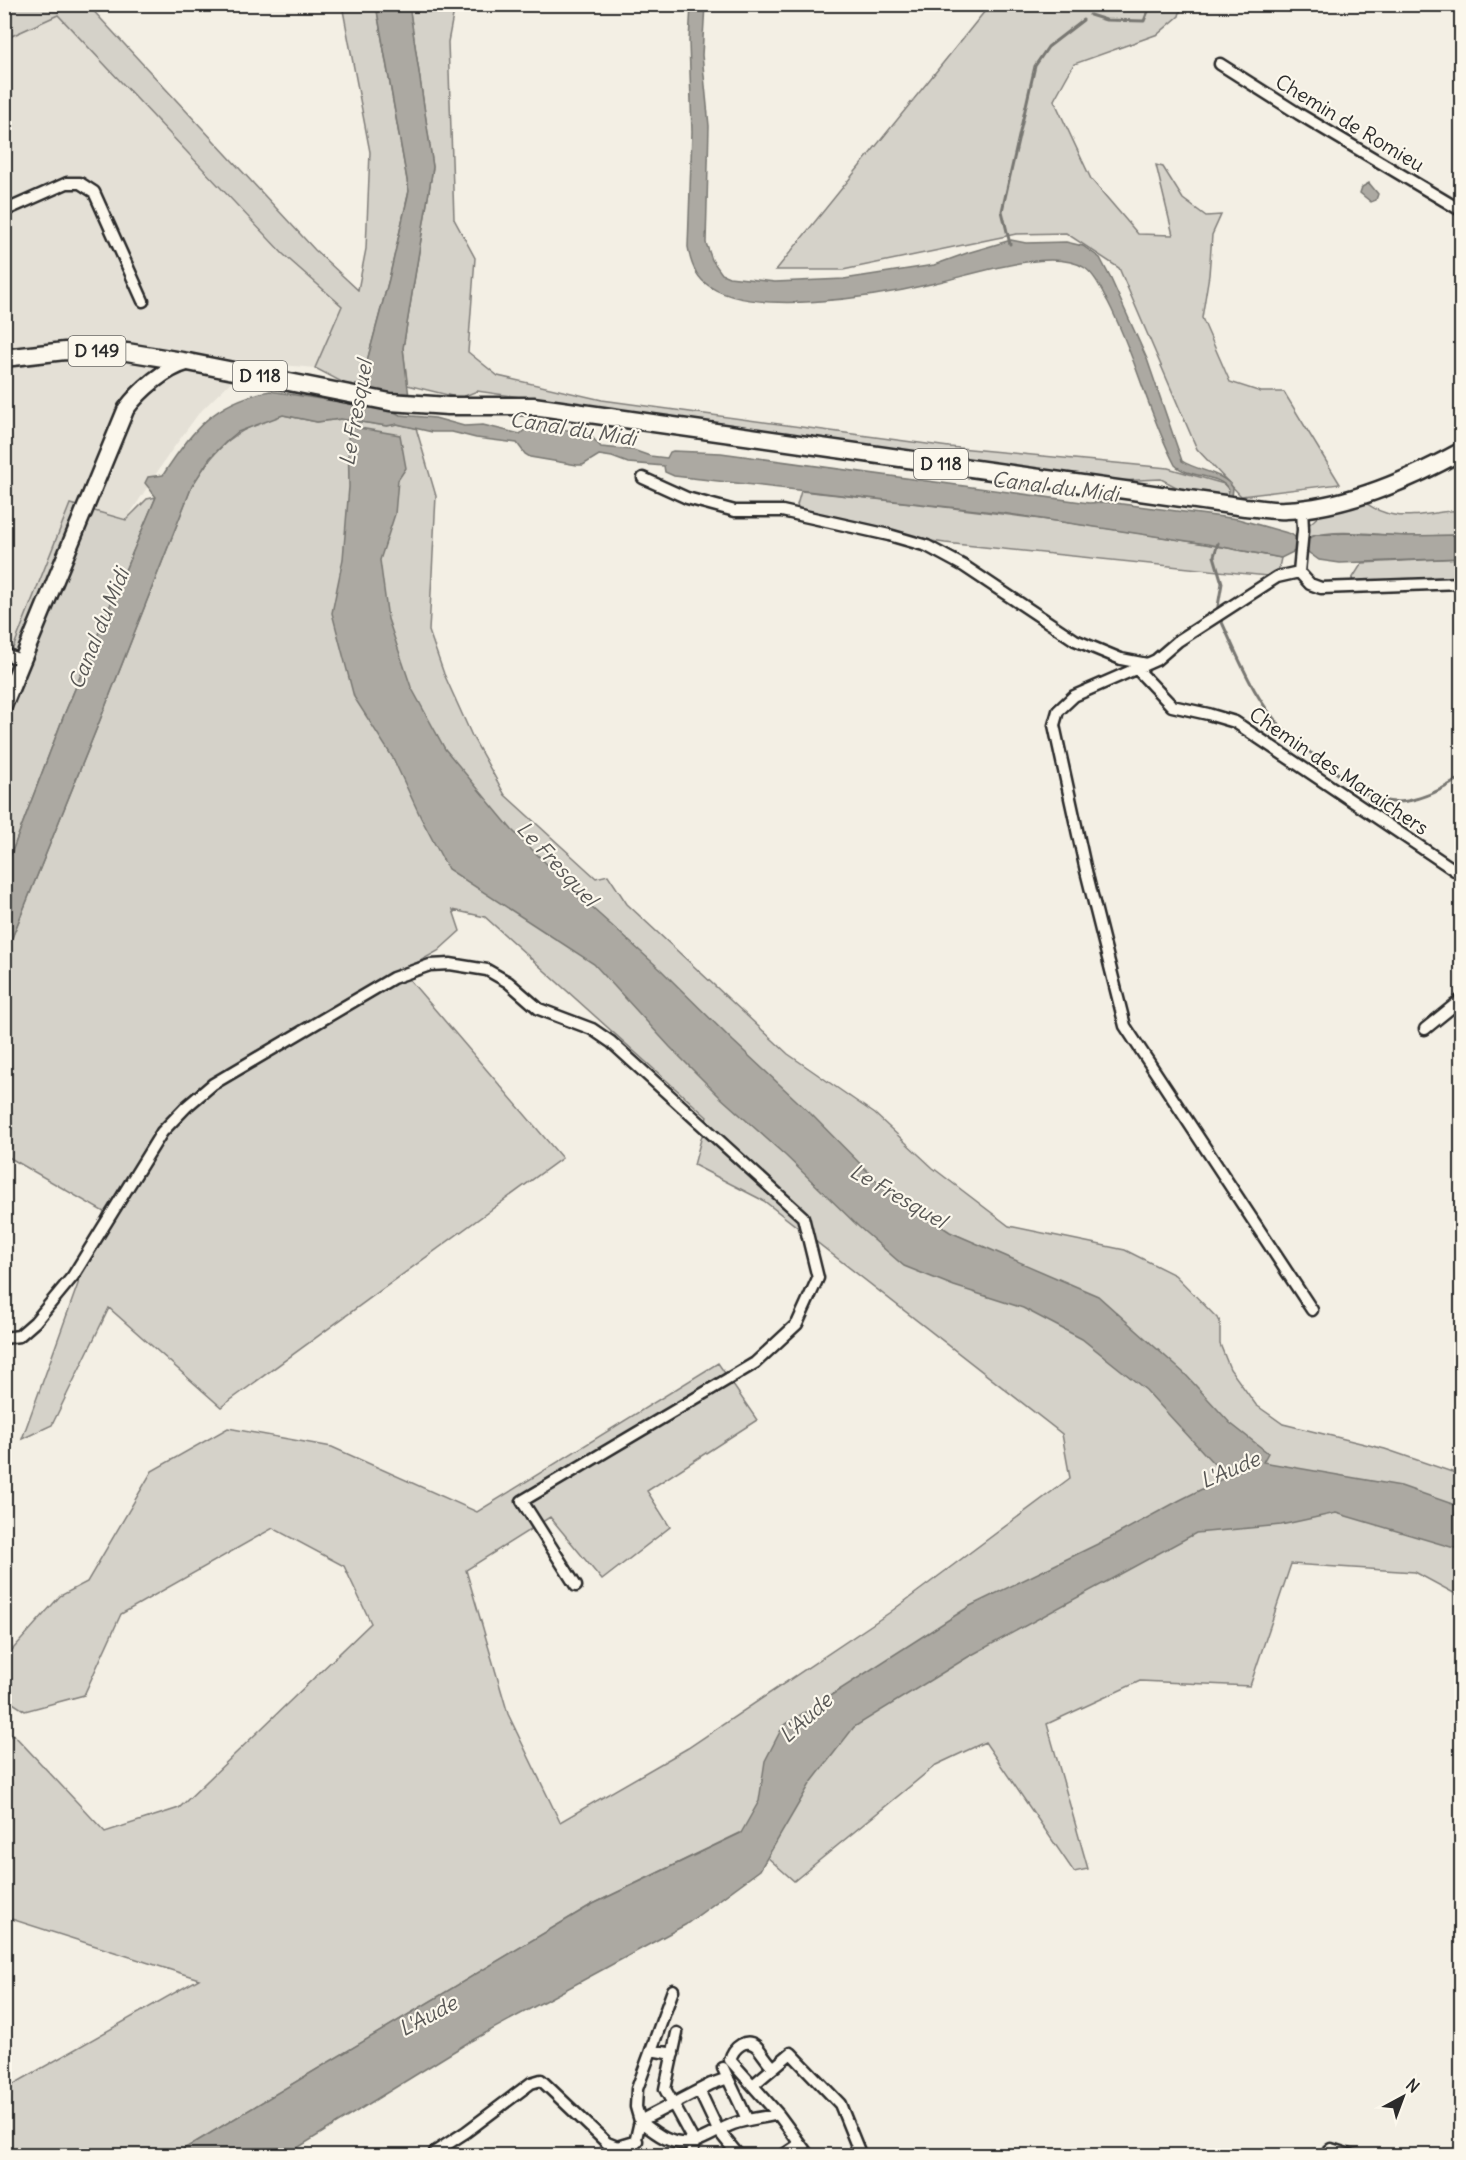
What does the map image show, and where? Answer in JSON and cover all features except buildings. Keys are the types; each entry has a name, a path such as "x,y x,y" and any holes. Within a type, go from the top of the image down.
{"main road":[{"name":"D 149","path":"4,358 65,351 127,352 188,362"},
{"name":"D 118","path":"188,362 362,398 409,405 533,406 1245,507 1286,510 1342,501 1379,489 1426,471 1461,451"}],"street":[{"name":"Chemin de Romieu","path":"1220,64 1461,211"},
{"path":"4,211 68,183 80,183 93,192 142,301"},
{"path":"4,705 126,409 140,391 177,366 188,362"},
{"path":"643,478 687,498 735,511 782,512 889,535 927,546 964,566 1075,640 1142,666"},
{"path":"1299,572 1302,556 1302,508"},
{"path":"1299,572 1277,578 1178,641 1156,660 1074,696 1058,711 1054,725 1086,870 1125,1026 1312,1310"},
{"path":"1299,572 1310,584 1321,588 1461,583"},
{"path":"4,653 22,661"},
{"name":"Chemin des Maraichers","path":"1142,666 1172,706 1235,722 1461,875"},
{"path":"4,1338 19,1336 35,1322 73,1276 162,1132 213,1084 393,978 430,964 450,964 486,970 508,981 538,1010 592,1029 610,1042 803,1217 818,1278 797,1324 755,1363 522,1501 576,1586"},
{"path":"1425,1029 1461,999"},
{"path":"632,2156 640,2121 636,2107 637,2089 673,1989"},
{"path":"677,2033 665,2088 694,2142 692,2156"},
{"path":"747,2119 728,2073 732,2052 741,2044 749,2042 757,2046 773,2067"},
{"path":"651,2050 673,2054"},
{"path":"750,2083 790,2053 840,2104 861,2156"},
{"path":"640,2121 728,2073"},
{"path":"728,2073 750,2083 778,2114 809,2156"},
{"path":"728,2073 750,2083"},
{"path":"435,2152 466,2132 531,2083 541,2080 607,2143 617,2146 637,2141"},
{"path":"699,2090 718,2130 739,2156"},
{"path":"640,2121 658,2136 676,2143 694,2142 747,2119 778,2114"},
{"path":"782,2156 800,2144"},
{"path":"1323,2156 1331,2149 1353,2156"}],"shaded area":[{"path":"1001,4 1182,5 1179,16 1158,34 1074,64 1054,100 1091,179 1138,234 1173,235 1156,165 1163,167 1183,199 1206,216 1221,215 1212,235 1209,275 1202,318 1230,382 1261,392 1284,392 1340,484 1241,496 1197,449 1119,268 1066,233 1016,234 843,270 776,270 989,6"},
{"path":"4,5 88,5 315,250 358,290 366,249 370,152 342,5 376,5 409,191 389,279 359,391 315,368 342,306 283,254 58,15 5,39"},
{"path":"409,5 455,5 448,42 454,219 475,258 468,352 498,376 602,400 949,447 1168,468 1224,484 1229,490 1227,497 1184,491 1161,479 1116,481 477,391 460,398 407,385 403,348 433,167"},
{"path":"58,15 283,254 342,306 315,368 251,362 199,413 126,520 70,505 6,667 4,39"},
{"path":"283,415 317,422 341,419 416,428 436,496 429,631 444,674 472,736 505,795 596,878 608,875 627,904 788,1054 875,1114 933,1168 1009,1226 1125,1250 1175,1275 1220,1321 1220,1344 1230,1369 1256,1405 1283,1424 1385,1449 1461,1475 1461,1597 1415,1572 1291,1564 1250,1686 1140,1681 1047,1724 1088,1869 1074,1872 985,1742 936,1765 794,1881 740,1833 591,1905 174,2155 5,2155 5,2089 199,1979 5,1917 5,1739 13,1734 105,1832 179,1808 371,1623 344,1566 273,1528 121,1614 84,1695 25,1711 5,1698 5,1658 60,1596 87,1582 152,1471 228,1428 332,1447 477,1512 718,1363 757,1420 647,1491 670,1527 602,1580 550,1517 466,1570 508,1714 560,1822 688,1748 889,1613 1070,1478 1062,1434 764,1201 694,1165 707,1117 485,917 453,910 460,931 438,951 402,971 562,1158 221,1407 109,1308 52,1425 22,1439 104,1212 5,1155 5,955 192,486 210,459 229,440 252,426"},
{"path":"801,491 1042,519 1281,558 1277,577 945,543 889,535 804,516 797,505"},
{"path":"1354,494 1368,505 1393,515 1405,516 1461,510 1461,535 1411,536 1344,532 1310,537 1303,530 1322,513"},
{"path":"156,497 64,715 5,870 4,665 6,666 70,504 126,520 147,499"},
{"path":"1461,558 1461,583 1362,586 1352,579 1362,563"}],"water":[{"path":"376,5 409,5 433,167 403,348 409,397 359,391 389,279 409,191"},
{"path":"691,5 705,5 702,55 709,126 706,243 712,260 722,274 729,277 775,282 844,279 934,265 1011,240 1026,243 1066,242 1083,246 1100,258 1111,279 1147,359 1182,461 1223,478 1233,488 1232,498 1227,497 1229,490 1219,481 1188,472 1175,465 1157,425 1118,322 1098,284 1085,268 1070,262 1032,261 908,289 815,302 751,300 725,294 705,283 693,266 688,247 692,132 689,41"},
{"path":"1369,183 1378,194 1376,200 1371,202 1360,193 1362,187"},
{"name":"Le Fresquel","path":"270,391 390,410 400,415 435,418 464,426 483,425 520,434 529,426 535,425 586,433 601,447 633,450 650,456 667,458 673,451 721,453 1089,503 1107,502 1238,519 1291,534 1299,540 1316,535 1346,533 1407,536 1461,535 1461,558 1340,563 1319,560 1305,550 1297,550 1281,558 1207,544 1002,513 674,476 665,472 664,466 628,463 599,455 583,465 577,465 530,457 517,443 476,438 452,432 432,432 397,424 387,426 341,419 317,422 283,415 238,432 210,458 192,486 5,955 5,870 64,715 156,497 145,483 148,477 163,475 195,431 220,410 234,402"},
{"name":"L'Aude","path":"348,426 400,435 406,468 398,480 395,514 380,560 388,619 411,687 445,749 512,830 811,1114 886,1190 950,1232 1098,1296 1185,1374 1230,1423 1268,1453 1263,1462 1401,1486 1461,1507 1461,1550 1336,1513 1281,1525 1196,1533 968,1657 854,1727 810,1784 760,1870 685,1925 469,2042 286,2155 174,2155 591,1905 741,1833 759,1801 765,1761 783,1726 970,1606 1110,1538 1226,1477 1146,1390 1082,1339 1023,1308 954,1286 904,1266 720,1097 670,1047 594,964 448,869 393,758 354,697 332,613 343,559 349,487"}],"waterway":[{"path":"1090,15 1106,20 1144,21 1151,4"},
{"path":"1010,244 1002,211 1035,66 1048,47 1083,20"},
{"path":"1217,612 1222,583 1214,556 1218,543"},
{"path":"1220,618 1249,681 1278,724 1299,744 1357,788 1386,801 1409,801 1432,793 1462,777"}],"water label":[{"name":"Canal du Midi","path":"573,429"},
{"name":"Canal du Midi","path":"1055,487"},
{"name":"Canal du Midi","path":"99,629"}]}
